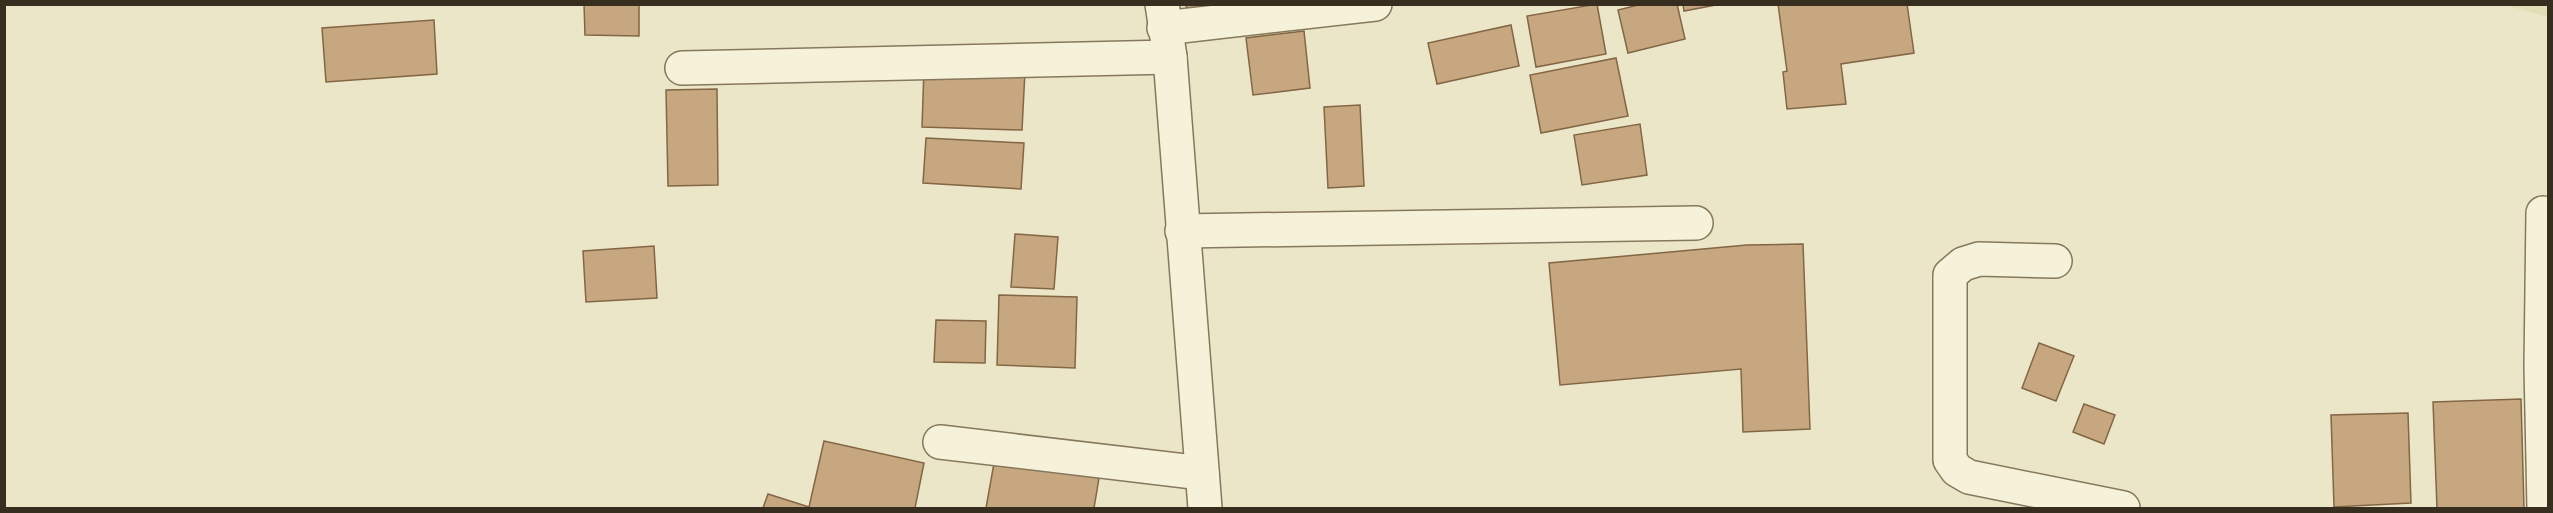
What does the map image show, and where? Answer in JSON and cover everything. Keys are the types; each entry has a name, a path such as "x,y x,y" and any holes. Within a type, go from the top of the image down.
{"street":[{"path":"682,68 1165,30 1375,4"},
{"path":"1165,30 1205,508"},
{"path":"2543,213 2541,367 2544,508"},
{"path":"1182,231 1696,223"},
{"path":"2055,261 1979,259 1963,264 1950,275 1950,460 1956,470 1969,477 2123,508"},
{"path":"940,442 1202,473"}],"green space":[{"path":"2505,5 2548,5 2548,17"}],"building":[{"path":"584,4 639,4 639,36 585,35"},
{"path":"1186,4 1234,4 1187,12"},
{"path":"1597,4 1606,54 1536,67 1527,16"},
{"path":"1642,4 1677,4 1685,39 1628,53 1618,10"},
{"path":"1683,4 1721,4 1684,11"},
{"path":"1778,4 1907,4 1914,53 1841,64 1846,104 1787,109 1783,72 1787,71"},
{"path":"434,20 437,74 326,82 322,28"},
{"path":"1511,25 1519,66 1437,84 1428,43"},
{"path":"1304,31 1310,88 1253,95 1246,38"},
{"path":"1616,58 1628,116 1541,133 1530,75"},
{"path":"924,68 1025,71 1022,130 922,127"},
{"path":"717,89 718,185 668,186 666,90"},
{"path":"1360,105 1364,186 1328,188 1324,107"},
{"path":"1640,124 1647,175 1582,185 1574,135"},
{"path":"926,138 1024,143 1021,189 923,183"},
{"path":"1015,234 1058,237 1054,289 1011,287"},
{"path":"1803,244 1810,429 1743,432 1741,369 1560,385 1549,263 1747,245"},
{"path":"654,246 657,298 586,302 583,251"},
{"path":"999,295 1077,297 1075,368 997,365"},
{"path":"936,320 986,321 985,363 934,362"},
{"path":"2039,343 2074,356 2056,401 2022,388"},
{"path":"2521,399 2524,508 2437,508 2433,402"},
{"path":"2084,404 2115,415 2104,444 2073,432"},
{"path":"2408,413 2411,503 2334,507 2331,415"},
{"path":"824,441 924,463 915,508 763,508 768,494 809,507"},
{"path":"994,463 1099,478 1094,508 986,508"}]}
